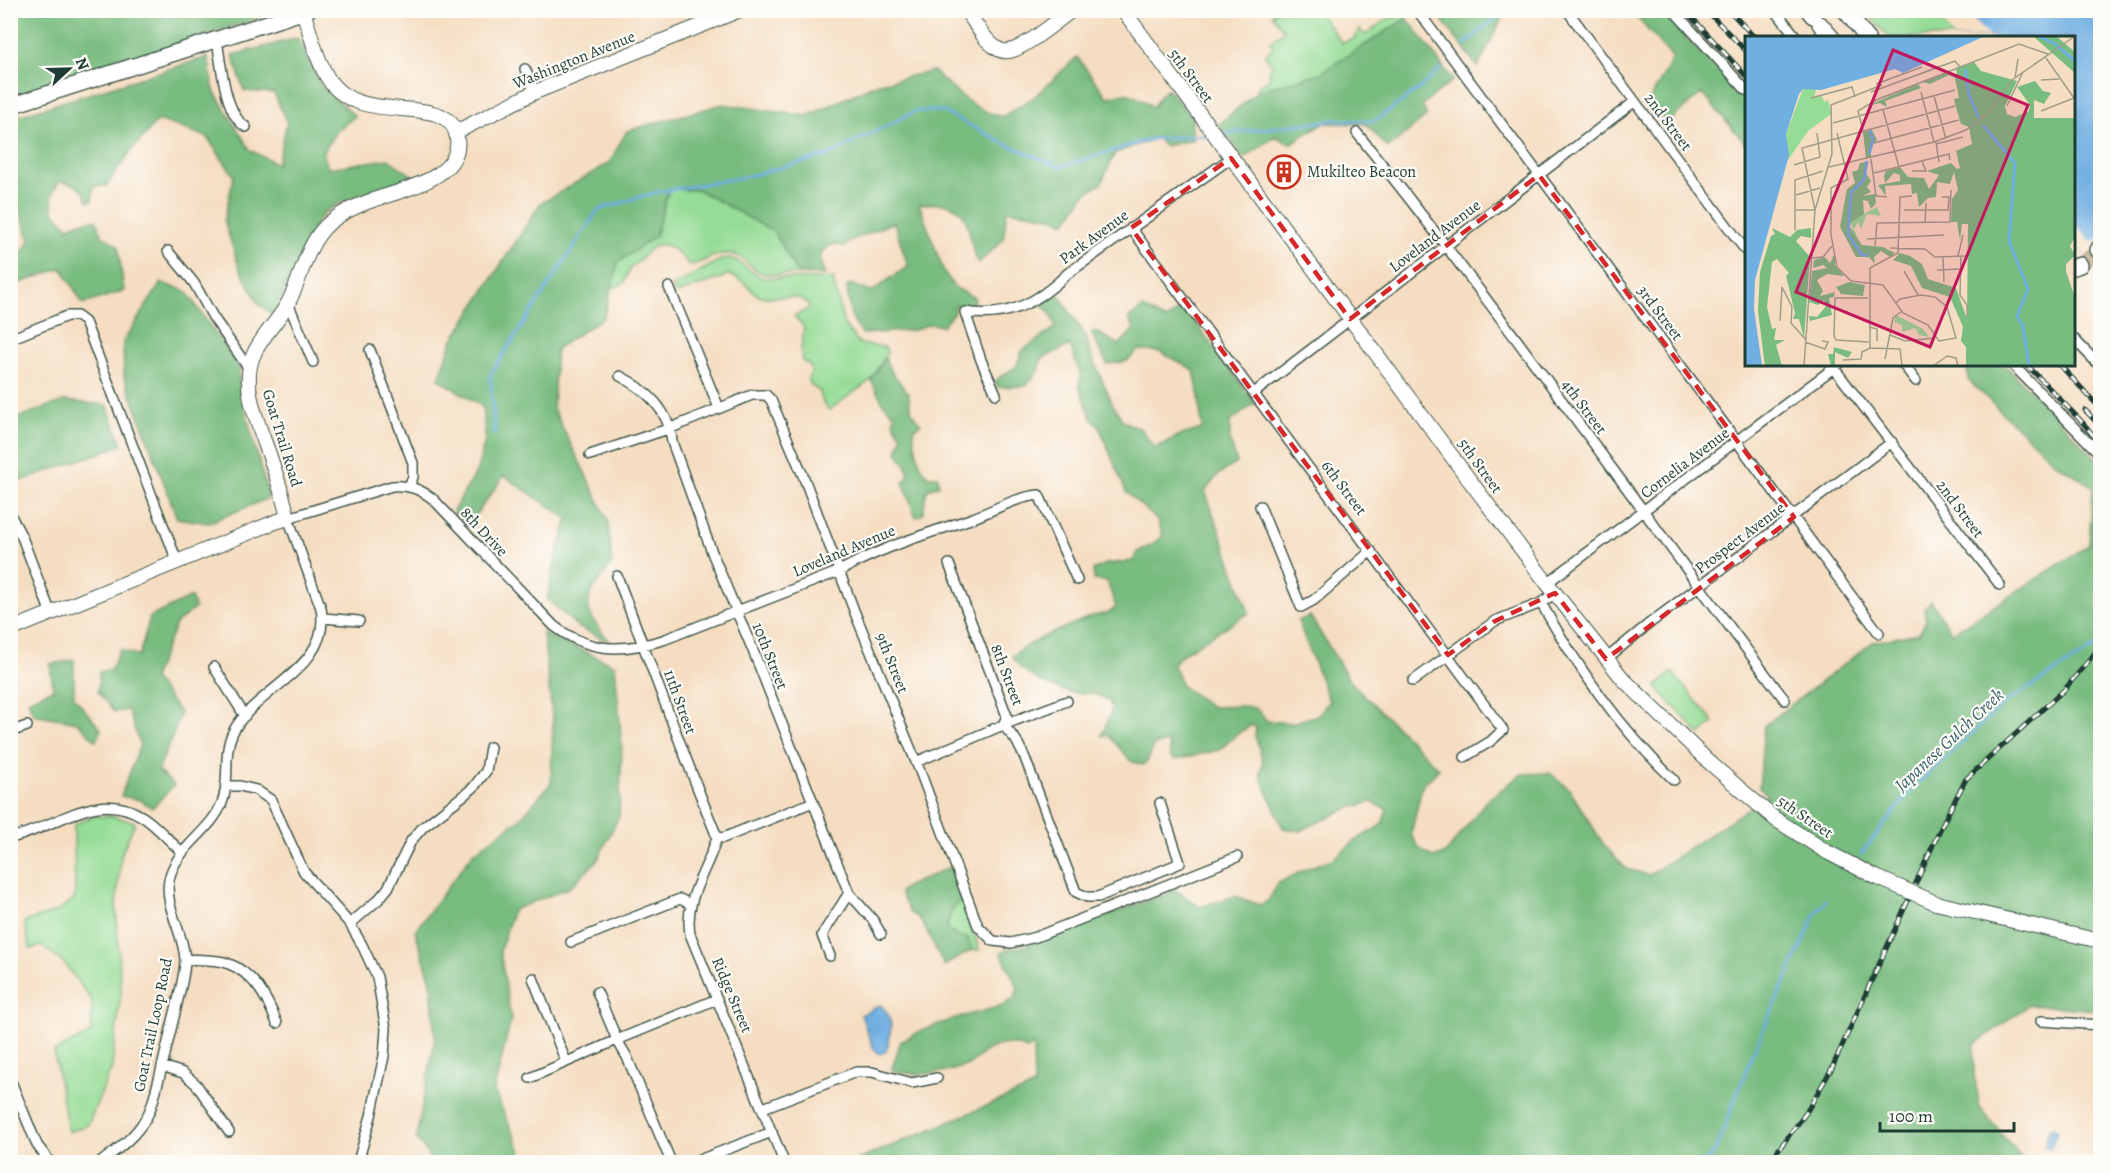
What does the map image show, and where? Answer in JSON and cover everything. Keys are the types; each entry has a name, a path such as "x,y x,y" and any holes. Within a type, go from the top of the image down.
{"main road":[{"path":"1845,10 1866,36"},
{"path":"10,106 305,11"},
{"path":"1814,17 1830,36"}],"street":[{"name":"Washington Avenue","path":"456,132 535,92 740,10"},
{"path":"966,10 997,48 1011,51 1072,10"},
{"name":"5th Street","path":"1122,10 1350,319 1606,659 1623,679 1708,762 1775,819 1827,852 1876,877 1936,903 2100,941"},
{"name":"2nd Street","path":"1567,10 1745,250"},
{"path":"1673,10 1745,89"},
{"path":"1775,10 1795,36"},
{"path":"249,369 258,346 288,303 310,249 327,225 355,207 415,187 439,174 454,154 456,132 446,119 436,112 380,108 360,103 345,95 329,80 305,11"},
{"name":"3rd Street","path":"1422,12 1539,175 1879,633"},
{"path":"217,40 227,96 235,115 241,124 246,126"},
{"path":"525,69 535,92"},
{"name":"Loveland Avenue","path":"1254,393 1634,102"},
{"name":"4th Street","path":"1357,133 1446,247 1698,587 1785,700"},
{"name":"Park Avenue","path":"996,394 981,360 965,312 983,315 1003,313 1038,297 1231,158"},
{"name":"6th Street","path":"1131,228 1503,730 1491,741 1465,757"},
{"path":"168,251 194,283 213,317 249,369"},
{"path":"590,455 671,428 719,408 669,287"},
{"path":"288,303 313,362"},
{"path":"10,339 67,316 81,317 89,331 177,561"},
{"path":"2075,341 2100,366"},
{"path":"10,630 288,518 392,486 409,486 413,477 413,463 370,350"},
{"name":"2nd Street","path":"1835,366 2000,585"},
{"name":"Cornelia Avenue","path":"1413,681 1495,621 1540,603 1551,588 1643,512 1835,366"},
{"path":"1905,366 1916,381"},
{"path":"2014,366 2100,454"},
{"name":"Goat Trail Road","path":"249,369 254,406 288,518"},
{"path":"620,376 644,390 671,428"},
{"name":"9th Street","path":"719,408 752,395 766,395 776,408 916,762 978,926 993,941 1011,943 1036,937 1237,857"},
{"name":"10th Street","path":"671,428 672,442 708,544 849,893"},
{"name":"Prospect Avenue","path":"1606,659 1650,623 1892,442"},
{"name":"8th Drive","path":"409,486 422,491 434,500 533,605 564,633 582,642 603,648 645,646"},
{"name":"Loveland Avenue","path":"645,646 840,571 854,562 924,534 1029,496 1039,495 1077,580"},
{"path":"1260,506 1301,607 1314,600 1371,551"},
{"path":"10,514 22,537 51,614"},
{"name":"Goat Trail Loop Road","path":"101,1162 135,1135 148,1116 162,1066 185,959 168,899 171,870 182,852 203,832 223,801 226,786 225,764 233,731 245,716 308,657 318,643 323,618 319,599 288,518"},
{"name":"8th Street","path":"949,564 1007,716 1003,724 1016,740 1025,758 1076,892 1087,897 1098,897 1180,863 1160,803"},
{"name":"11th Street","path":"617,576 717,837"},
{"path":"1540,603 1586,678 1652,760 1674,780"},
{"path":"323,618 359,621"},
{"path":"214,667 245,716"},
{"path":"916,762 1003,724 1067,701"},
{"path":"10,732 27,726"},
{"path":"350,924 379,899 411,841 419,832 474,788 486,771 490,747"},
{"path":"226,786 240,786 256,790 271,800 304,872 350,924 377,977 386,1029 381,1071 358,1162"},
{"path":"717,837 723,837 813,802"},
{"path":"10,838 34,831 89,808 117,806 145,818 182,852"},
{"name":"Ridge Street","path":"717,837 690,904 688,922 690,934 784,1162"},
{"path":"830,956 822,935 849,893 873,920 881,934"},
{"path":"571,942 680,899 690,904"},
{"path":"185,959 226,963 246,972 261,989 277,1023"},
{"path":"533,978 566,1062"},
{"path":"597,992 671,1162"},
{"path":"530,1078 717,999"},
{"path":"2041,1021 2100,1025"},
{"path":"162,1066 183,1072 196,1084 229,1132"},
{"path":"763,1108 856,1072 872,1072 912,1083 938,1078"},
{"path":"10,1079 37,1145 50,1162"},
{"path":"694,1162 772,1132"}],"highlighted area":[{"path":"1231,158 1350,319 1539,175 1794,517 1606,659 1555,593 1495,621 1448,655 1131,228"}],"green space":[{"path":"11,10 281,10 281,11 11,98"},
{"path":"1272,11 1318,11 1342,43 1355,38 1359,29 1365,35 1387,19 1408,14 1407,18 1321,73 1258,91 1258,87 1271,77 1268,71 1273,66 1265,55 1274,47 1270,42 1284,30 1272,15 1274,14"},
{"path":"1631,11 1660,11 1745,98 1745,143 1702,93 1667,123 1648,103 1673,58"},
{"path":"1866,11 1933,11 1953,36 1887,36"},
{"path":"1436,12 1505,12 1478,67"},
{"path":"1407,18 1453,80 1422,105 1427,116 1388,148 1366,124 1323,123 1290,144 1276,136 1244,158 1218,125 1258,91 1321,73"},
{"path":"298,38 322,87 355,116 337,131 323,152 328,168 388,159 416,178 348,199 322,215 307,241 273,315 259,304 239,267 224,220 234,176 207,137 158,120 131,151 106,186 94,186 92,201 88,201 77,186 59,181 52,195 53,211 68,227 84,221 96,220 103,236 118,246 124,291 83,304 62,268 11,288 11,258 26,248 30,240 16,201 11,201 11,118 208,57 214,91 250,150 277,164 287,123 274,93 244,91 233,55"},
{"path":"1077,57 1108,98 1121,94 1132,95 1153,107 1160,95 1168,89 1192,117 1192,140 1164,146 1157,138 1115,153 1101,184 1087,192 1065,223 1053,217 1007,210 1003,240 979,263 964,216 959,210 944,204 919,204 944,272 954,287 975,298 969,309 956,305 953,313 942,326 930,324 914,330 863,334 855,324 850,312 847,286 851,284 871,292 908,266 894,222 850,241 845,247 836,244 825,248 821,260 825,275 798,274 774,232 699,190 669,189 655,236 618,263 604,317 556,349 553,408 608,520 612,564 595,586 588,602 593,619 610,642 578,627 547,599 568,519 504,476 467,527 453,511 476,473 485,441 483,407 439,379 452,341 540,204 609,163 627,131 723,104 807,116 876,84 933,71 956,92 982,110 1002,117 1033,98"},
{"path":"669,189 699,190 775,232 798,274 764,274 737,255 732,254 720,254 690,265 672,248 661,245 649,250 631,267 624,283 611,289 618,262 655,236"},
{"path":"730,258 762,278 833,279 844,325 860,344 885,347 887,353 871,380 829,410 825,406 820,392 811,385 808,379 812,371 808,364 803,362 801,348 804,327 794,316 807,310 809,305 798,298 758,296 742,281 727,274 676,294 672,287 722,259"},
{"path":"161,283 186,291 239,368 240,391 269,498 208,523 177,518 124,376 123,342"},
{"path":"1057,292 1086,337 1090,352 1113,405 1123,421 1141,429 1153,446 1157,447 1178,436 1202,429 1194,370 1160,352 1139,350 1127,361 1107,364 1091,333 1095,331 1119,345 1134,329 1129,318 1143,308 1166,320 1183,306 1255,403 1230,422 1230,441 1237,463 1218,475 1205,491 1249,613 1185,652 1173,664 1182,686 1212,707 1245,706 1257,709 1267,721 1292,723 1318,715 1329,701 1298,621 1310,616 1350,681 1439,769 1422,786 1411,834 1419,848 1434,858 1445,854 1486,801 1522,774 1550,773 1569,789 1604,845 1626,869 1649,875 1768,795 1759,788 1764,726 1873,642 1919,633 1926,621 1924,609 1931,601 1952,633 2089,545 2093,487 2054,462 1968,380 1967,366 2006,366 2098,460 2100,468 2100,1010 2029,1005 1974,1045 1974,1075 1980,1108 2025,1162 853,1162 1034,1086 1033,1045 1027,1049 1015,1045 999,1045 983,1053 968,1065 940,1072 911,1073 893,1071 892,1068 901,1041 938,1025 994,1008 1014,999 1018,988 1001,953 1176,890 1200,907 1235,896 1260,905 1268,901 1278,883 1333,859 1356,840 1382,825 1387,809 1371,802 1346,809 1300,831 1283,828 1260,775 1263,762 1255,736 1256,728 1252,725 1219,750 1175,760 1170,756 1168,742 1154,745 1147,762 1142,765 1131,761 1109,736 1102,736 1112,709 1110,702 1094,694 1075,693 1048,685 1023,670 1012,656 1050,634 1113,610 1116,607 1107,581 1094,580 1093,570 1105,564 1133,561 1137,552 1152,545 1163,536 1157,520 1126,492 1098,424 1092,419 1079,386 1081,376 1070,345 1041,359 1040,369 1026,386 998,387 995,382 1016,367 1022,351 1056,327 1050,313 1040,303"},
{"path":"885,358 890,370 909,394 912,410 921,424 914,429 914,433 917,454 922,467 928,475 938,476 939,486 929,488 923,514 916,517 903,482 909,475 906,465 897,452 902,437 893,422 895,415 883,403 871,380"},
{"path":"64,401 107,405 122,445 12,484 11,420"},
{"path":"191,597 195,608 176,624 153,678 180,713 158,771 174,785 152,808 140,800 121,796 140,745 128,710 114,712 98,692 99,672 111,669 120,650 139,656 150,617"},
{"path":"543,633 615,665 622,747 619,816 597,861 570,887 513,910 500,951 511,1019 494,1091 523,1155 522,1162 433,1162 416,1138 435,1038 431,982 415,931 474,852 520,819 551,783 553,723"},
{"path":"74,660 74,697 101,729 96,741 77,722 33,714 28,700 53,689 50,664"},
{"path":"1672,672 1714,722 1700,735 1656,687"},
{"path":"95,816 112,816 135,822 121,855 116,906 121,992 112,1067 88,1125 68,1132 54,1052 91,1033 92,1001 65,964 42,946 30,949 24,922 58,911 75,898 74,824"},
{"path":"950,867 954,869 962,892 961,901 951,913 947,929 957,936 968,938 972,950 944,966 919,918 910,913 900,892"},
{"path":"962,892 979,950 972,950 967,938 957,936 947,929 951,913 961,901"}],"water":[{"path":"1937,11 2100,11 2100,271 2075,244 2075,36 1955,36"},
{"path":"880,1005 889,1015 891,1027 886,1052 879,1054 874,1049 861,1015"},
{"path":"2050,1128 2057,1131 2051,1148 2044,1146"}],"pier":[{"path":"1934,10 1965,11 1988,36 1952,36"},
{"path":"2075,223 2092,243 2097,239 2100,241 2100,271 2075,244"}],"waterway":[{"path":"1464,45 1505,10"},
{"path":"1221,134 1335,120 1375,121 1420,88 1441,68"},
{"path":"495,434 490,375 598,210 653,193 749,176 829,155 916,111 942,111 1008,145 1060,167 1151,139 1209,135"},
{"name":"Japanese Gulch Creek","path":"1861,854 1912,789 2006,702 2100,644"},
{"name":"Japanese Gulch Creek","path":"1705,1162 1717,1147 1752,1055 1817,911 1826,900"}],"tunnel":[{"path":"2080,265 2098,250"}],"railway":[{"path":"1685,10 1745,75"},
{"path":"1706,10 1745,50"},
{"path":"1729,10 1753,36"},
{"path":"2028,366 2084,424 2100,444"},
{"path":"2061,366 2100,408"},
{"path":"2085,410 2100,426"},
{"path":"1769,1162 1806,1113 1832,1068 1944,821 1966,779 2065,689 2094,654 2100,643"}],"place":[{"name":"Mukilteo Beacon","path":"1284,172"}]}
